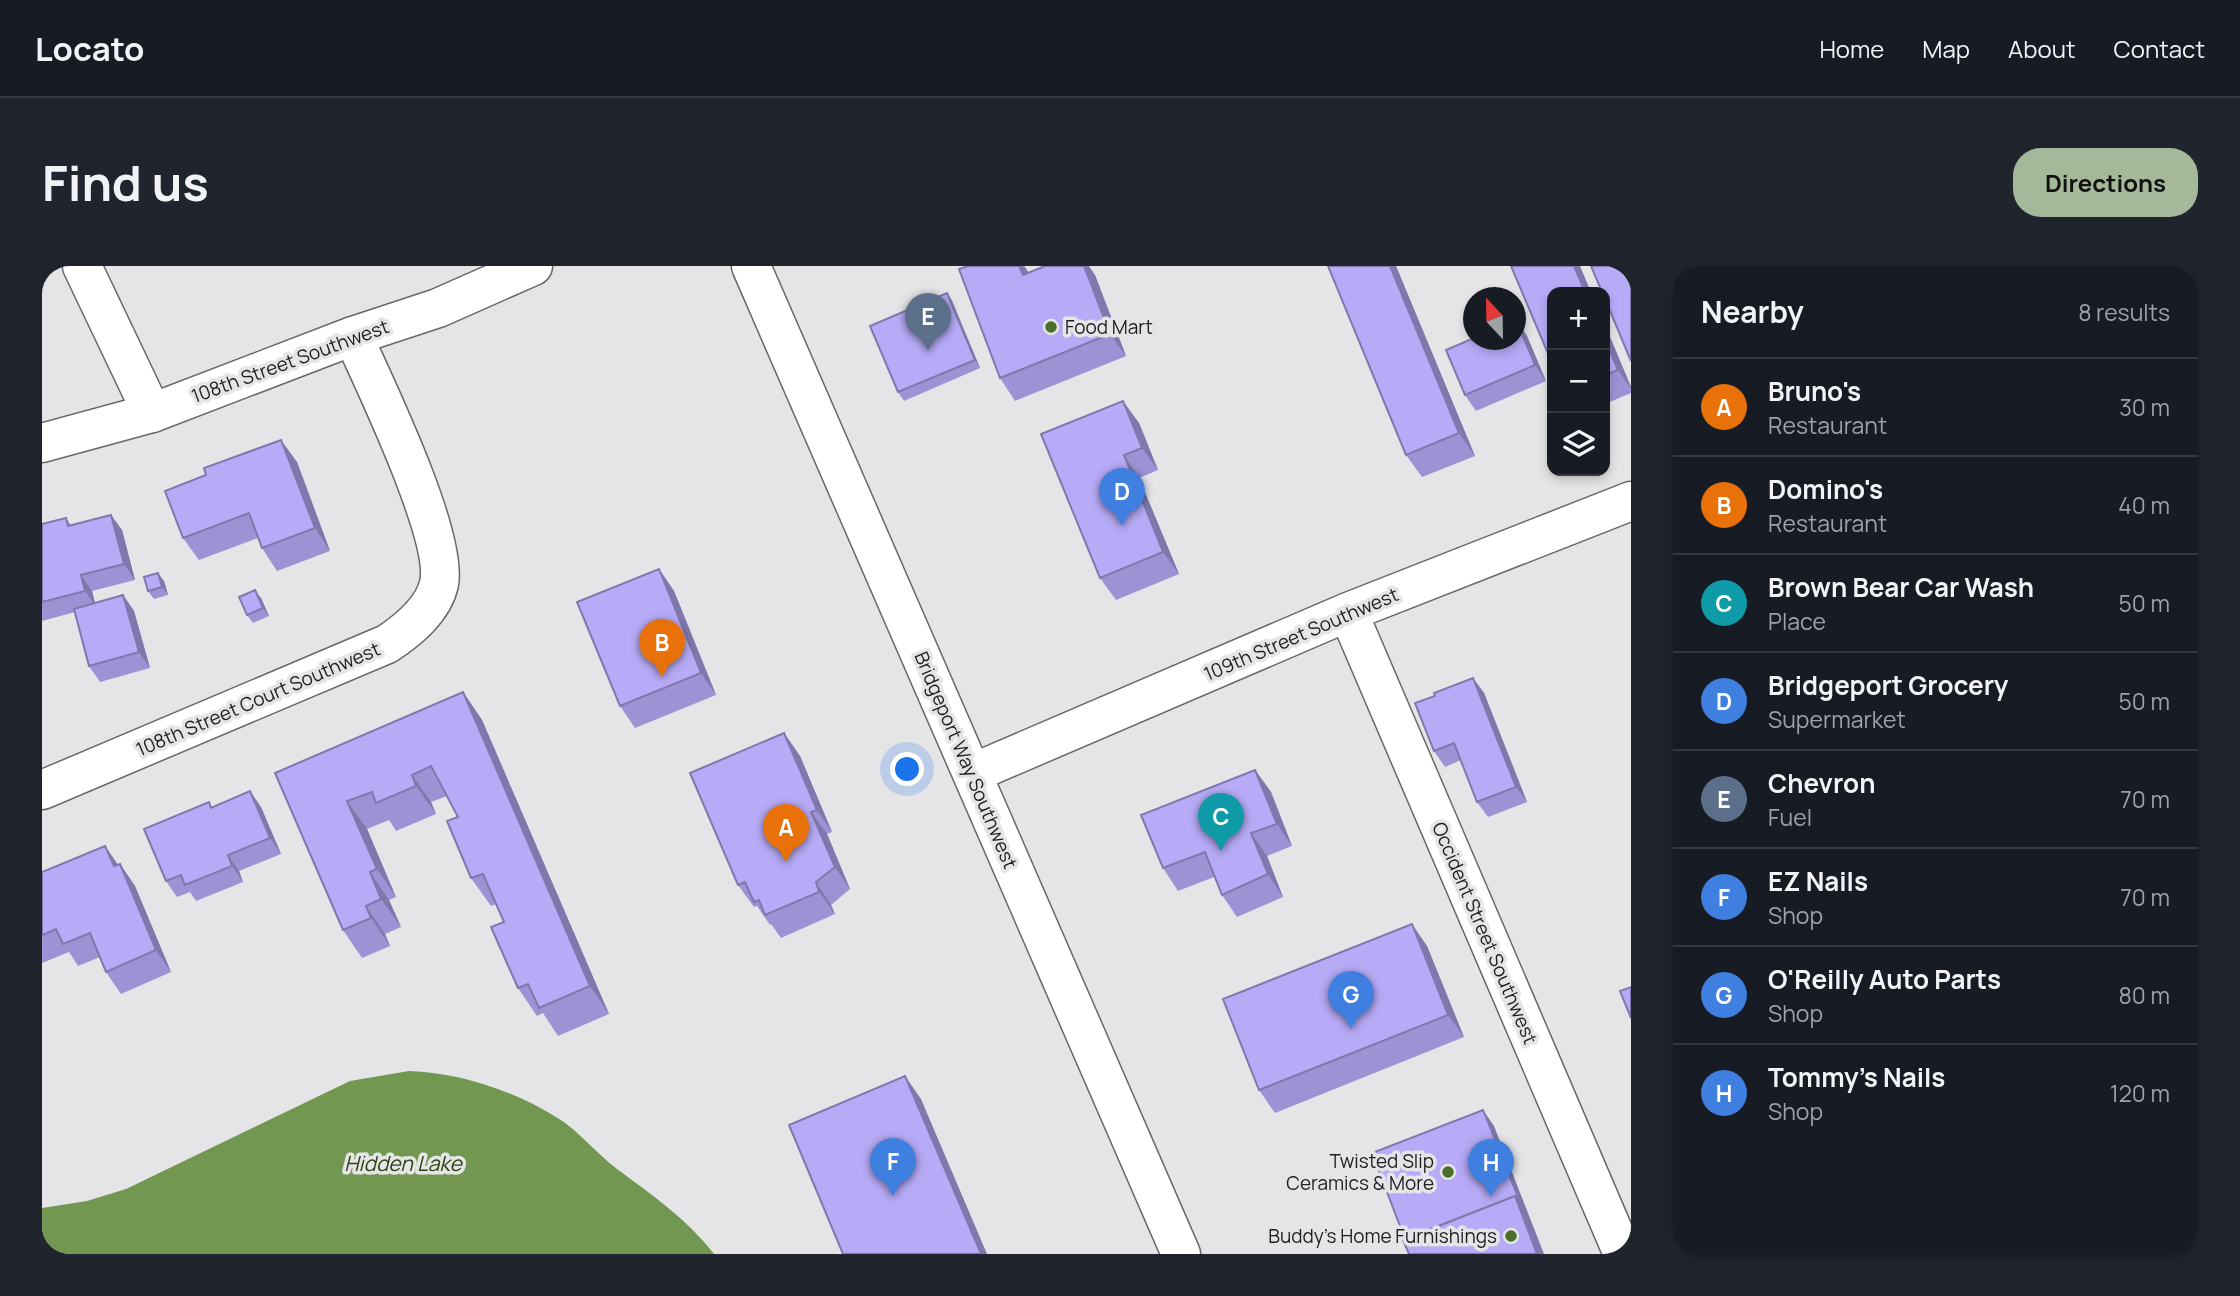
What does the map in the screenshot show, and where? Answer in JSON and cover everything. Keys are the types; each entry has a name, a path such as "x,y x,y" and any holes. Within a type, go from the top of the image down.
{"street":[{"path":"82,266 152,413"},
{"name":"108th Street Southwest","path":"42,443 152,413 353,336 438,308 533,266"},
{"name":"Bridgeport Way Southwest","path":"751,266 1181,1254"},
{"name":"108th Street Court Southwest","path":"42,790 367,653 404,632 432,601 440,575 434,534 401,447 353,336"},
{"name":"109th Street Southwest","path":"973,773 1348,612 1631,501"},
{"name":"Occident Street Southwest","path":"1348,612 1623,1254"}],"water":[{"name":"Hidden Lake","path":"409,1071 466,1079 504,1091 556,1117 572,1128 609,1163 681,1219 714,1254 42,1254 42,1208 87,1201 126,1189 350,1081"}],"building":[{"name":"Food Mart","path":"968,266 1019,266 1023,275 1045,266 1084,266 1110,334 1000,378 959,269"},
{"path":"1328,266 1390,266 1459,433 1406,455"},
{"path":"1511,266 1574,266 1583,287 1547,287 1547,351 1526,301 1526,287 1520,287"},
{"path":"1591,266 1631,266 1631,361 1610,311 1610,287 1600,287"},
{"path":"947,293 975,360 898,392 870,326"},
{"path":"1463,343 1463,350 1526,350 1526,344 1535,365 1465,395 1446,350"},
{"path":"1610,351 1618,370 1610,373"},
{"path":"1123,401 1142,448 1124,455 1163,552 1100,578 1041,434"},
{"path":"281,440 315,528 262,548 249,513 183,538 165,491 206,475 204,468"},
{"path":"111,515 124,564 81,575 85,591 42,602 42,524 66,518 68,526"},
{"path":"659,569 701,673 620,706 577,602"},
{"path":"158,573 162,587 148,591 144,577"},
{"path":"255,590 263,608 247,615 239,597"},
{"path":"123,595 139,652 89,666 74,609"},
{"path":"1473,678 1516,787 1477,802 1454,743 1434,751 1415,703"},
{"path":"463,692 590,986 539,1008 528,984 518,988 491,927 504,922 483,874 471,878 447,821 458,817 431,766 412,775 416,786 376,803 372,792 347,801 377,869 370,872 381,899 366,906 371,918 343,930 275,773"},
{"path":"784,733 817,810 811,812 835,867 816,882 819,892 765,915 759,900 754,902 745,882 738,885 690,773"},
{"path":"1255,770 1277,824 1251,833 1268,874 1222,895 1205,852 1163,868 1141,815"},
{"path":"250,791 270,838 228,855 232,866 185,885 181,875 166,881 144,829 209,802 211,808"},
{"path":"105,846 114,866 120,864 156,950 106,972 90,933 63,944 56,929 42,935 42,872"},
{"path":"1412,924 1448,1015 1259,1090 1223,999"},
{"path":"1631,987 1631,1018 1620,991"},
{"path":"905,1076 981,1254 843,1254 789,1125"},
{"path":"1483,1110 1520,1202 1515,1196 1405,1239 1372,1153"},
{"path":"1515,1196 1537,1254 1409,1254 1403,1240"}],"place":[{"name":"Food Mart","path":"1051,327"},
{"name":"Chevron","path":"928,351"},
{"name":"Bridgeport Grocery","path":"1122,526"},
{"name":"Domino's","path":"662,677"},
{"name":"Brown Bear Car Wash","path":"1221,851"},
{"name":"Bruno's","path":"786,862"},
{"name":"O'Reilly Auto Parts","path":"1351,1029"},
{"name":"Twisted Slip Ceramics & More","path":"1448,1172"},
{"name":"EZ Nails","path":"893,1196"},
{"name":"Tommy's Nails","path":"1491,1197"},
{"name":"Buddy's Home Furnishings","path":"1511,1236"}]}
